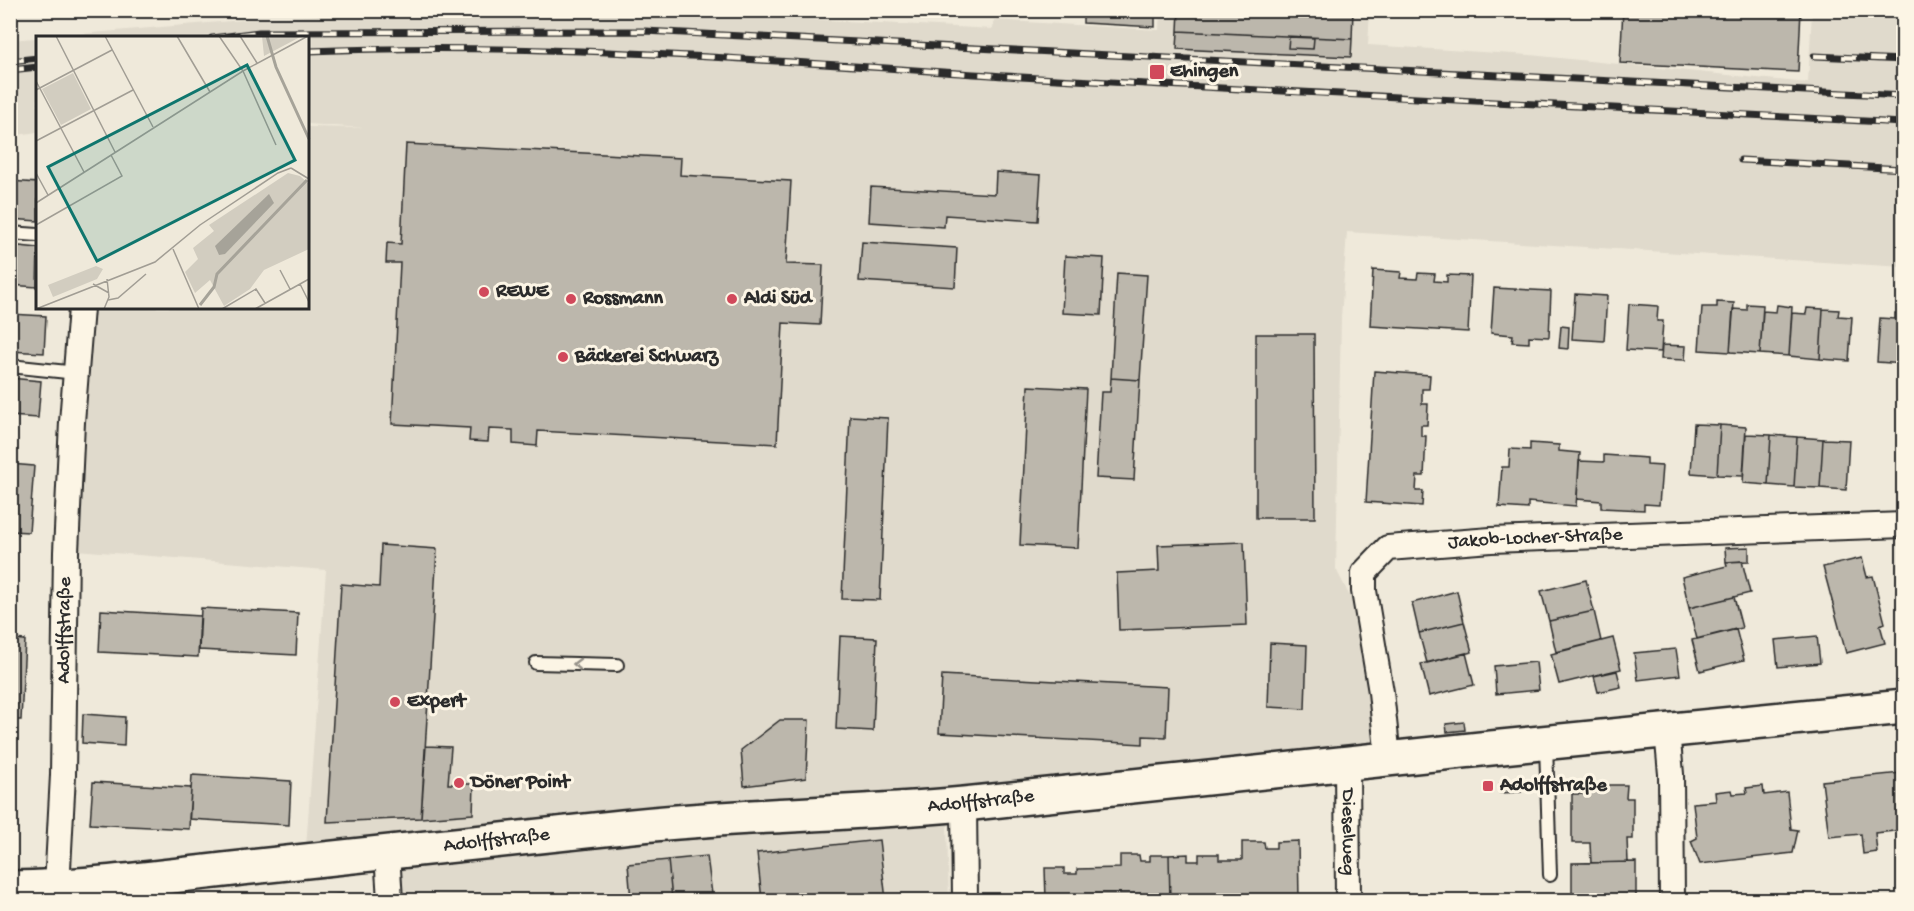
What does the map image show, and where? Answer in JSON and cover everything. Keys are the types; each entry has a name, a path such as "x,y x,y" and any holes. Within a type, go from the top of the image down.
{"street":[{"name":"Adolffstraße","path":"58,894 63,775 66,552 72,422 81,309"},
{"name":"Jakob-Locher-Straße","path":"1388,758 1381,692 1364,591 1364,573 1388,548 1491,540 1904,525"},
{"name":"Adolffstraße","path":"10,888 58,894 159,889 387,854 608,828 964,804 1388,758 1904,707"},
{"path":"1667,731 1671,774 1672,900"},
{"name":"Dieselweg","path":"1347,763 1348,900"},
{"path":"964,804 965,900"},
{"path":"387,854 390,900"}],"lane":[{"path":"10,233 36,235"},
{"path":"10,366 77,373"},
{"path":"536,663 617,665"},
{"path":"1546,743 1550,875"}],"shaded area":[{"path":"432,10 641,10 993,29 994,20 1159,30 1160,11 1370,10 1368,45 1530,55 1808,83 1812,11 1903,11 1903,267 1347,232 1341,318 1336,569 1373,642 1388,758 958,814 947,827 949,900 390,900 386,854 305,862 326,570 76,550 93,309 309,309 309,127 363,128 309,124 309,36 57,36 266,18"},
{"path":"36,38 36,132 11,136 11,40"}],"building":[{"path":"1179,10 1353,10 1352,39 1178,31"},
{"path":"1623,10 1801,10 1798,72 1620,63"},
{"path":"1083,11 1155,15 1155,27 1083,23"},
{"path":"1178,31 1352,39 1351,57 1177,49"},
{"path":"1289,37 1314,38 1313,49 1288,48"},
{"path":"406,144 681,158 680,175 791,181 786,264 823,265 820,325 783,323 777,444 538,431 537,446 513,444 513,430 489,429 488,442 469,441 470,428 392,424 400,263 386,263 387,243 401,244"},
{"path":"996,172 1041,175 1038,221 945,215 944,227 869,222 871,187 995,194"},
{"path":"10,181 36,183 36,221 10,219"},
{"path":"862,242 957,248 955,287 859,281"},
{"path":"10,245 36,248 36,287 10,285"},
{"path":"1065,256 1104,258 1101,315 1062,313"},
{"path":"1373,270 1401,272 1400,278 1417,279 1418,273 1435,274 1434,281 1447,282 1447,275 1471,276 1468,332 1370,326"},
{"path":"1117,273 1147,275 1140,380 1111,378"},
{"path":"1494,288 1551,291 1549,337 1529,336 1529,343 1512,342 1513,335 1491,333"},
{"path":"1575,294 1607,296 1604,341 1572,339"},
{"path":"1717,302 1734,303 1730,352 1699,350 1702,307 1717,307"},
{"path":"1629,304 1658,306 1657,321 1663,321 1661,352 1626,350"},
{"path":"1747,304 1763,305 1760,354 1730,352 1733,309 1747,310"},
{"path":"1777,305 1792,307 1789,356 1760,354 1763,311 1776,312"},
{"path":"1807,308 1823,309 1820,359 1789,356 1792,313 1806,314"},
{"path":"1823,309 1839,310 1838,316 1852,317 1849,361 1820,359"},
{"path":"1895,313 1904,314 1904,364 1877,362 1880,318 1895,319"},
{"path":"10,314 46,316 44,353 10,351"},
{"path":"1561,326 1569,327 1568,349 1559,348"},
{"path":"1256,334 1314,334 1315,518 1256,518"},
{"path":"1662,345 1686,346 1685,360 1661,359"},
{"path":"1374,371 1430,375 1429,389 1422,389 1422,404 1428,404 1427,425 1421,425 1421,436 1426,436 1424,476 1417,476 1416,491 1423,491 1422,506 1366,502"},
{"path":"10,378 41,381 38,418 10,416"},
{"path":"1111,378 1140,380 1134,480 1096,478 1101,392 1110,392"},
{"path":"1028,386 1086,389 1078,548 1020,545"},
{"path":"850,416 888,418 880,600 842,599"},
{"path":"1694,424 1720,425 1717,475 1691,473"},
{"path":"1720,425 1746,427 1743,476 1717,475"},
{"path":"1746,434 1771,435 1768,485 1743,483"},
{"path":"1771,435 1797,437 1794,487 1768,485"},
{"path":"1797,437 1823,439 1820,488 1794,487"},
{"path":"1823,439 1849,440 1846,490 1820,488"},
{"path":"1530,443 1559,445 1559,451 1580,453 1576,506 1528,502 1528,509 1499,507 1502,467 1509,467 1510,449 1530,450"},
{"path":"1604,455 1647,458 1647,465 1662,466 1659,505 1644,504 1644,510 1601,508 1601,501 1577,499 1579,461 1604,462"},
{"path":"10,464 34,466 29,532 10,531"},
{"path":"1244,542 1247,625 1119,630 1117,573 1159,571 1158,545"},
{"path":"381,545 437,549 421,818 327,822 341,584 379,587"},
{"path":"1749,547 1749,561 1726,562 1725,548"},
{"path":"1862,558 1867,577 1873,576 1885,623 1880,625 1885,643 1846,653 1823,567"},
{"path":"1742,561 1750,593 1689,608 1682,577 1727,566 1726,562"},
{"path":"1586,580 1594,611 1549,621 1541,591"},
{"path":"1457,591 1464,622 1419,633 1412,603"},
{"path":"1734,597 1742,628 1697,639 1689,608"},
{"path":"201,608 298,613 296,655 199,650"},
{"path":"101,610 200,616 198,657 99,652"},
{"path":"1594,611 1601,641 1556,652 1549,621"},
{"path":"1464,622 1472,652 1427,663 1419,633"},
{"path":"1736,629 1744,660 1700,671 1692,640"},
{"path":"840,636 877,638 873,731 836,729"},
{"path":"1817,636 1820,663 1778,667 1775,640"},
{"path":"1613,638 1621,669 1559,684 1551,654"},
{"path":"10,639 25,640 21,720 10,720"},
{"path":"1270,643 1307,645 1305,709 1268,707"},
{"path":"1676,649 1680,675 1638,680 1634,653"},
{"path":"1466,653 1474,685 1429,696 1421,664"},
{"path":"1536,662 1539,690 1496,694 1494,666"},
{"path":"1617,671 1621,687 1598,692 1594,676"},
{"path":"942,675 1168,687 1166,737 1143,736 1143,744 939,733"},
{"path":"83,714 125,717 124,746 82,743"},
{"path":"780,720 809,720 806,778 744,786 741,750"},
{"path":"1464,722 1465,730 1447,732 1446,724"},
{"path":"426,746 451,747 448,784 474,784 473,814 421,818"},
{"path":"1901,773 1904,790 1904,830 1875,833 1877,852 1863,854 1861,834 1829,837 1822,781"},
{"path":"192,775 291,781 289,825 189,819"},
{"path":"93,782 191,788 189,829 90,824"},
{"path":"1521,783 1521,792 1500,793 1500,784"},
{"path":"1590,785 1627,785 1626,798 1633,798 1633,839 1627,839 1628,862 1591,863 1590,843 1572,843 1572,794 1590,794"},
{"path":"1763,786 1764,795 1787,792 1791,829 1798,830 1793,853 1700,864 1691,841 1697,838 1693,803 1716,801 1715,792 1732,790 1733,794 1747,793 1746,788"},
{"path":"879,840 886,900 762,900 757,853"},
{"path":"1298,841 1299,900 1170,900 1169,855 1188,854 1188,861 1199,861 1199,854 1219,854 1219,860 1242,860 1242,842 1264,842 1265,848 1276,848 1276,842"},
{"path":"1120,855 1139,855 1140,861 1150,861 1150,855 1169,855 1170,900 1046,900 1045,868 1064,868 1064,874 1077,874 1077,869 1120,868"},
{"path":"707,856 712,894 672,899 668,860"},
{"path":"668,860 672,899 631,900 628,864"},
{"path":"1636,862 1636,900 1572,900 1572,863"},
{"path":"342,894 343,900 309,900 309,897"},
{"path":"309,897 309,900 276,900"}],"railway":[{"path":"228,36 259,32 645,31 1904,96"},
{"path":"309,51 486,49 664,55 1021,77 1904,123"},
{"path":"1814,56 1904,60"},
{"path":"10,61 36,58"},
{"path":"10,70 36,67"},
{"path":"1741,160 1904,169"}],"place":[{"name":"Ehingen","path":"1157,72"},
{"name":"REWE","path":"484,292"},
{"name":"Rossmann","path":"571,299"},
{"name":"Aldi Süd","path":"732,299"},
{"name":"Bäckerei Schwarz","path":"563,357"},
{"name":"Expert","path":"395,702"},
{"name":"Döner Point","path":"459,783"},
{"name":"Adolffstraße","path":"1488,786"}]}
